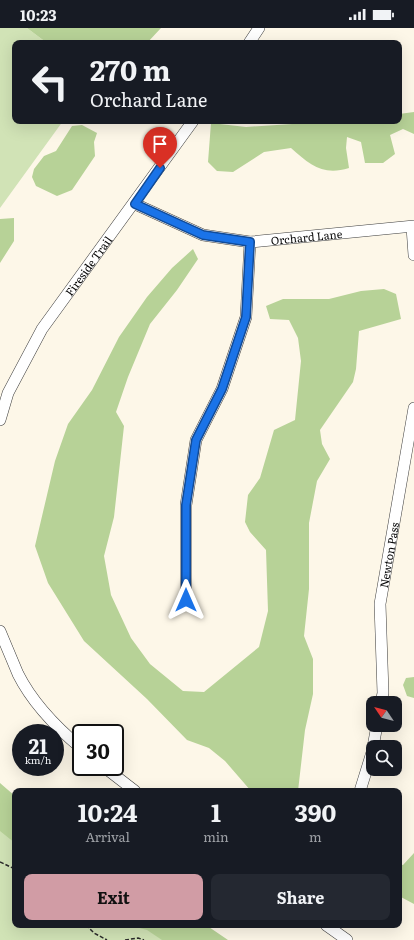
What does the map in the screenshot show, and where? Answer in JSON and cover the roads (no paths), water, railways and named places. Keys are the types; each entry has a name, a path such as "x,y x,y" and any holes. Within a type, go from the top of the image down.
{"street":[{"path":"251,40 259,28"},
{"name":"Fireside Trail","path":"0,420 8,393 42,329 135,204 192,124"},
{"name":"Orchard Lane","path":"135,204 203,235 250,242 413,227"},
{"path":"413,227 414,255"},
{"path":"186,600 186,505 196,440 222,389 246,317 250,242"},
{"name":"Newton Pass","path":"382,696 380,604 414,408"},
{"path":"0,631 19,675 37,703 72,741"},
{"path":"361,788 366,771"},
{"path":"116,776 131,788"},
{"path":"330,928 347,940"}]}
